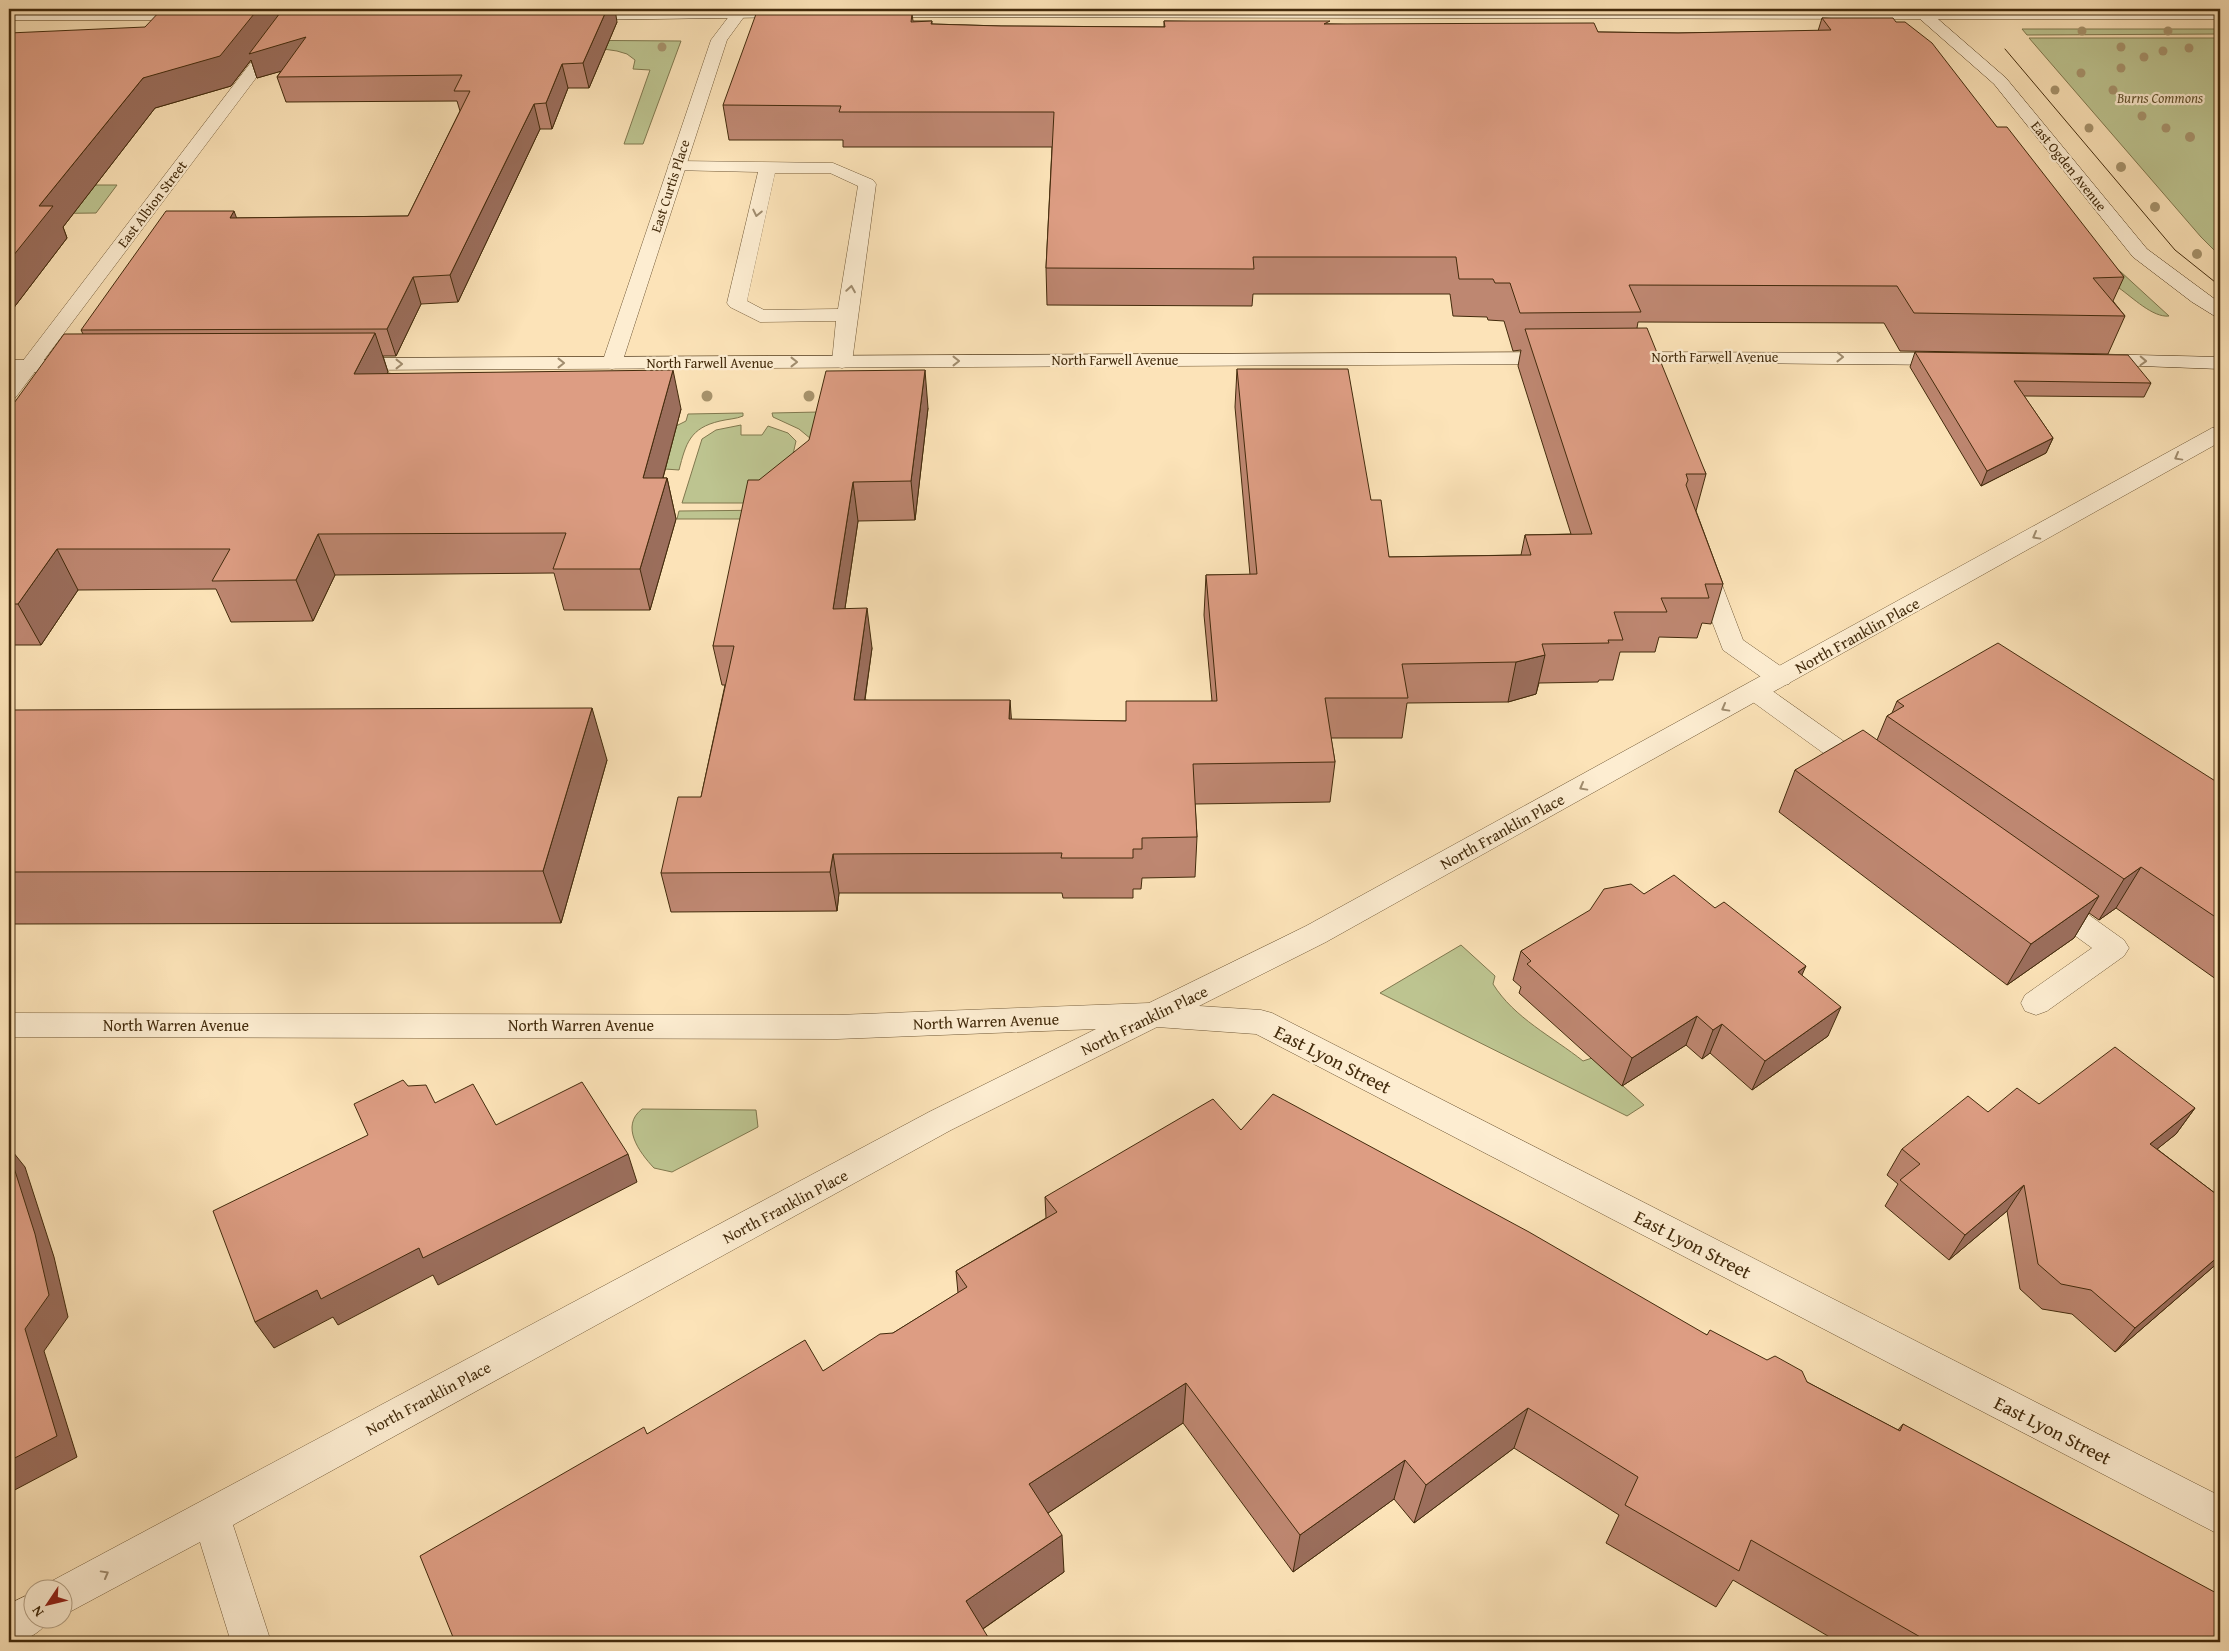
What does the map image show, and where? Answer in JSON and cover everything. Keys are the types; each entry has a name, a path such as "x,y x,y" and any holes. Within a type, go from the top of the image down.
{"street":[{"path":"858,14 1921,10 2220,14"},
{"name":"East Ogden Avenue","path":"1921,10 2000,81 2140,253 2199,298 2220,311"},
{"path":"560,14 809,14"},
{"name":"East Curtis Place","path":"612,363 719,40 738,14"},
{"path":"9,15 214,15"},
{"name":"East Albion Street","path":"9,393 19,366 289,22"},
{"path":"677,166 833,168 867,184 847,315 842,362"},
{"path":"768,166 737,304 760,316 847,315"},
{"name":"North Farwell Avenue","path":"327,364 1576,358"},
{"name":"North Farwell Avenue","path":"1604,358 1973,359"},
{"path":"2070,360 2220,363"},
{"path":"19,366 97,366"},
{"name":"North Franklin Place","path":"72,1592 940,1122 1316,934 2220,433"},
{"path":"1698,551 1732,644 1780,678"},
{"path":"1755,691 1881,781"},
{"path":"2034,890 2114,948 2036,1002"},
{"name":"North Warren Avenue","path":"9,1025 837,1027 1154,1015"},
{"name":"East Lyon Street","path":"1154,1015 1261,1022 2220,1516"},
{"path":"210,1516 251,1642"},
{"path":"9,1626 22,1619"}],"green space":[{"path":"2022,29 2220,29 2220,34 2027,35"},
{"name":"Burns Commons","path":"2029,38 2220,38 2220,256 2201,237"},
{"path":"541,40 681,41 643,144 624,144 650,70 633,69 635,60 627,54 617,51"},
{"path":"90,185 117,185 96,213 9,214 9,211"},
{"path":"2116,269 2169,316 2156,314 2119,288"},
{"path":"819,412 811,439 799,429 773,417 772,413"},
{"path":"743,413 743,416 710,424 696,432 687,444 679,470 665,469 676,426 686,421 688,414"},
{"path":"741,425 741,435 762,435 768,426 788,433 796,441 782,503 682,503 702,439 716,430"},
{"path":"780,510 774,519 677,519 679,511"},
{"path":"1461,945 1495,976 1493,984 1523,1017 1583,1061 1592,1058 1644,1105 1627,1116 1380,993"},
{"path":"642,1109 756,1110 758,1127 672,1172 654,1168 634,1139 632,1123"}],"building":[{"path":"162,9 258,9 220,56 143,78 39,206 53,206 9,261 9,33 145,27"},
{"path":"283,9 607,9 583,63 562,64 546,103 534,104 450,275 413,277 387,329 81,330 166,211 234,211 230,218 408,216 470,91 454,91 462,75 277,77 306,37 249,54"},
{"path":"756,14 912,14 911,22 932,21 931,24 1001,26 1165,27 1164,21 1330,21 1324,24 1594,23 1598,32 1678,33 1831,30 1822,18 1893,18 1896,22 1905,22 1932,43 1997,127 2007,127 2124,277 2093,278 2125,316 1914,313 1897,286 1629,285 1641,312 1520,313 1510,283 1495,283 1493,279 1459,279 1456,257 1253,257 1254,269 1046,268 1054,112 839,112 841,106 723,105"},
{"path":"1647,328 1706,474 1686,474 1688,480 1686,485 1723,584 1705,584 1709,598 1661,598 1667,612 1614,612 1623,640 1608,640 1609,643 1542,644 1545,655 1516,662 1402,664 1408,698 1325,698 1335,762 1193,764 1197,837 1142,838 1142,849 1133,849 1133,858 1061,858 1062,853 833,854 830,872 661,873 678,797 701,797 734,646 713,646 748,480 759,480 809,440 826,371 925,370 911,481 853,482 833,609 867,608 854,700 1010,700 1009,719 1126,721 1126,701 1217,701 1206,575 1257,574 1237,369 1348,369 1371,500 1381,500 1389,557 1531,555 1525,535 1592,534 1525,329"},
{"path":"375,333 354,374 673,370 643,478 667,478 640,569 553,569 566,533 318,534 296,580 212,581 230,549 57,549 18,604 9,604 9,410 64,334"},
{"path":"1915,352 2128,355 2151,383 2014,381 2053,438 1987,471"},
{"path":"1998,643 2220,784 2220,920 2141,867 2124,879 1887,716 1904,706 1897,701"},
{"path":"592,708 543,871 9,872 9,710"},
{"path":"1863,730 2099,896 2031,944 1795,770"},
{"path":"1674,875 1715,908 1724,902 1806,966 1798,972 1841,1007 1765,1061 1722,1024 1713,1030 1697,1016 1632,1058 1527,964 1531,961 1521,951 1590,910 1604,889 1631,884 1644,894"},
{"path":"2115,1047 2195,1108 2150,1144 2220,1197 2220,1255 2135,1328 2091,1290 2061,1284 2038,1264 2024,1185 1965,1235 1900,1180 1920,1164 1902,1149 1968,1096 1988,1112 2017,1088 2039,1104"},
{"path":"403,1080 408,1086 426,1085 435,1103 473,1084 496,1125 582,1082 628,1154 423,1258 419,1248 321,1299 317,1290 255,1322 213,1211 368,1135 354,1104"},
{"path":"1273,1094 1529,1232 1707,1335 1710,1330 1767,1360 1775,1356 1802,1371 1807,1382 1900,1431 1903,1424 2220,1595 2220,1642 1929,1642 1751,1540 1739,1571 1625,1505 1638,1477 1528,1408 1426,1485 1405,1460 1300,1535 1186,1383 1029,1484 1062,1535 966,1601 991,1642 455,1642 420,1556 644,1427 647,1434 805,1340 823,1371 880,1334 893,1333 967,1287 956,1271 1057,1212 1045,1197 1213,1099 1241,1130"},
{"path":"9,1152 35,1234 49,1295 25,1329 57,1436 9,1461"}],"tram line":[{"path":"2005,49 2175,250 2220,286"}]}
